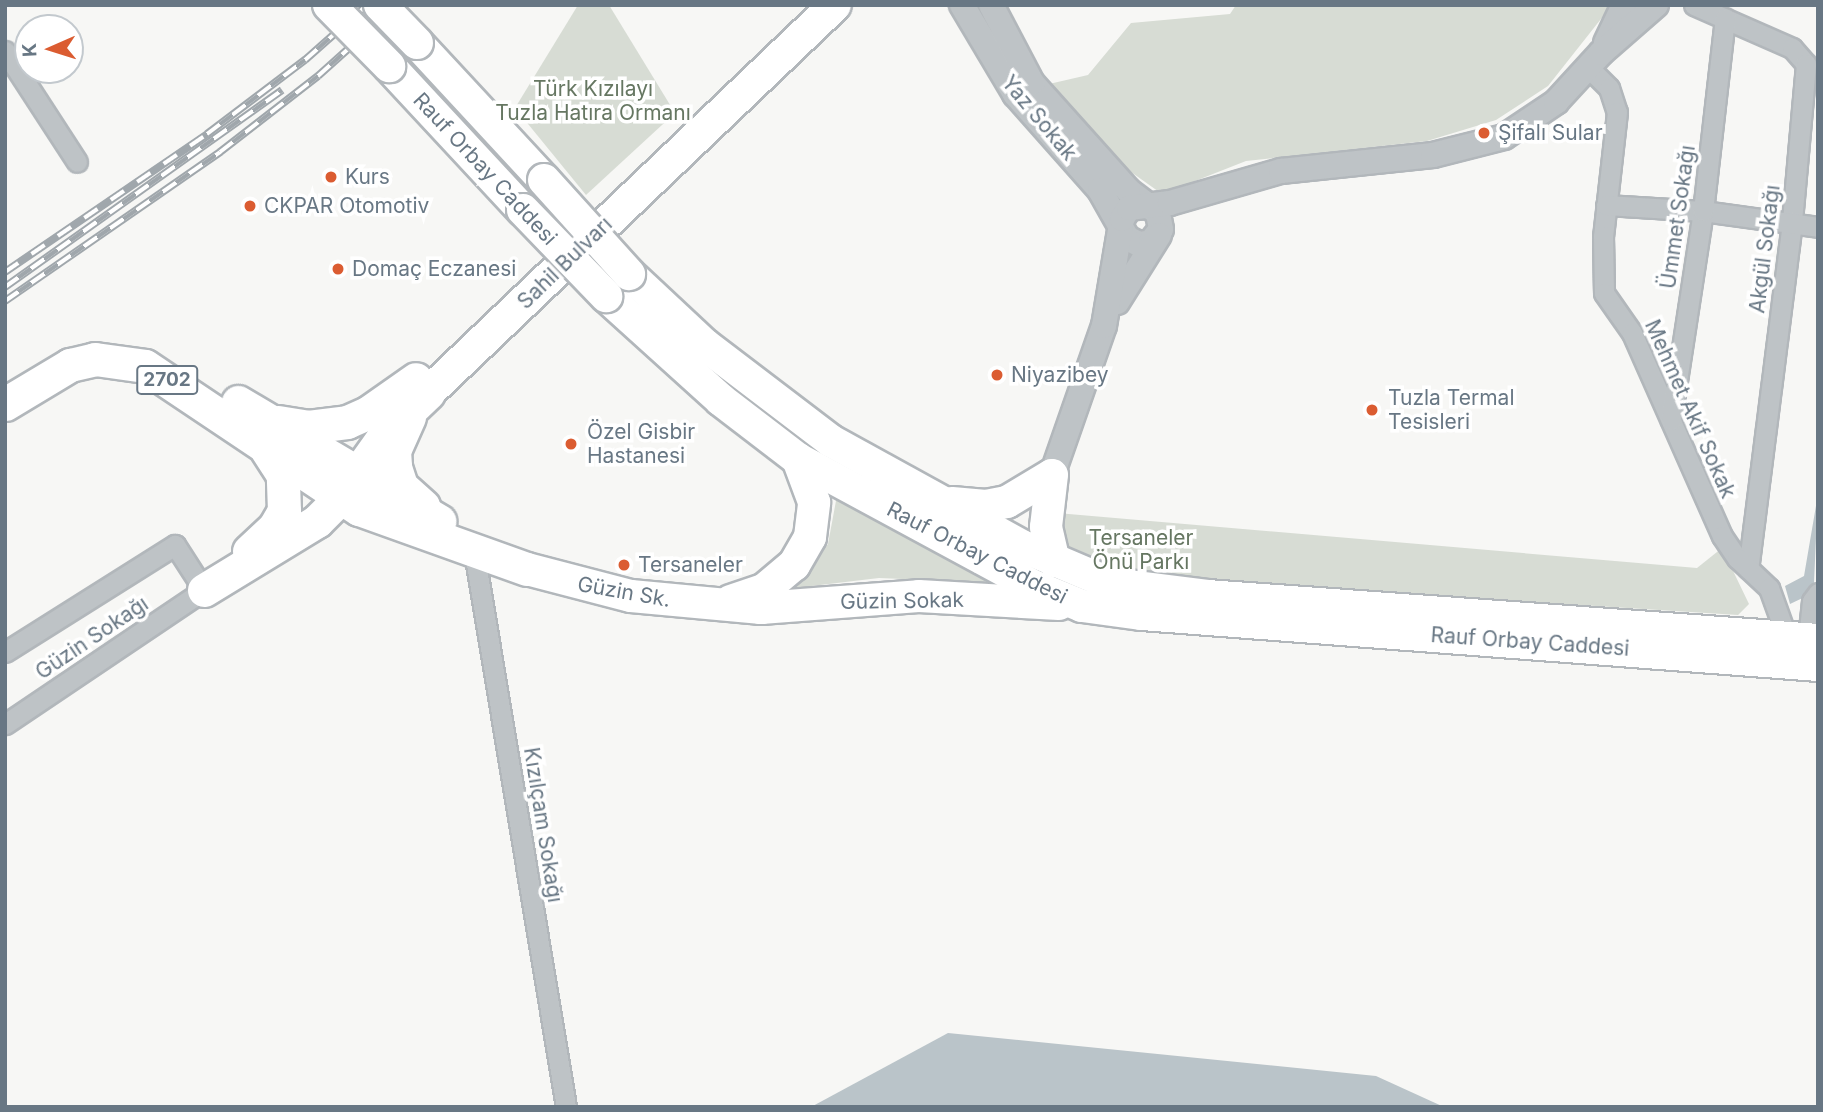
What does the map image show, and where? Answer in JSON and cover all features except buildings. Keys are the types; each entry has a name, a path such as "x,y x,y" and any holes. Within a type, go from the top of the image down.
{"highway":[{"name":"2702","path":"5,380 80,339 118,338 156,348 258,429"},
{"name":"2702","path":"5,404 70,365 121,360 145,366 258,429 335,479"},
{"path":"204,590 274,528 284,511 283,475 258,429 347,422 422,386"},
{"path":"422,386 402,427 394,451 395,467 401,486 467,541"},
{"name":"Sahil Bulvarı","path":"204,590 292,539 335,479 386,433 422,386"},
{"path":"335,479 527,569"}],"main road":[{"name":"Rauf Orbay Caddesi","path":"329,5 606,296 752,427 797,459 1031,585 1082,606 1143,614 1807,645"},
{"name":"Rauf Orbay Caddesi","path":"380,5 670,315 783,407 856,455 1054,561 1111,584 1166,592 1807,645"},
{"name":"Sahil Bulvarı","path":"422,386 807,5"},
{"name":"Sahil Bulvarı","path":"422,386 835,5"},
{"path":"723,604 765,589 794,565 810,537 814,502 797,459"},
{"path":"941,500 995,505 1028,493 1052,475"},
{"path":"1052,475 1046,527 1054,561"},
{"name":"Güzin Sk.","path":"527,569 631,596 723,604"},
{"name":"Güzin Sokak","path":"723,604 761,608 919,596 1082,606"}],"street":[{"name":"Yaz Sokak","path":"962,5 1015,94 1100,190 1122,228"},
{"name":"Yaz Sokak","path":"991,5 1032,83 1145,204"},
{"path":"1595,61 1624,5"},
{"path":"1052,475 1104,326 1122,228 1129,208 1206,192 1281,171 1422,156 1485,144 1534,117 1656,5"},
{"name":"Akgül Sokağı","path":"1693,5 1793,48 1806,64 1792,222 1748,568"},
{"name":"Ümmet Sokağı","path":"1671,421 1703,211 1725,18"},
{"path":"5,51 77,162"},
{"name":"Mehmet Akif Sokak","path":"1595,61 1616,102 1606,205 1602,286 1632,333 1722,536 1773,595 1807,645"},
{"path":"1104,326 1156,238 1206,192"},
{"path":"1145,204 1160,218 1156,238"},
{"path":"1606,205 1703,211 1818,227"},
{"path":"1122,228 1127,238 1139,244 1156,238"},
{"name":"Kızılçam Sokağı","path":"467,541 566,1107"},
{"path":"5,652 174,545 204,590"},
{"name":"Güzin Sokağı","path":"5,724 204,590"},
{"path":"1807,645 1812,601 1818,593"}],"green space":[{"name":"Türk Kızılayı Tuzla Hatıra Ormanı","path":"578,5 609,5 675,113 586,195 515,108"},
{"path":"1236,5 1612,5 1548,86 1496,120 1427,141 1246,161 1162,194 1124,167 1049,84 1088,75 1131,23 1230,14"},
{"path":"838,490 998,583 879,578 778,590 806,571 828,544"},
{"name":"Tersaneler Önü Parkı","path":"1057,513 1697,568 1722,548 1749,604 1738,615 1122,576 1060,551"}],"shaded area":[{"path":"1818,494 1814,583 1811,594 1790,604 1785,586 1804,576"},
{"path":"948,1033 1376,1076 1444,1107 811,1107"}],"railway":[{"path":"5,272 207,134 305,60 367,5"},
{"path":"5,301 220,152 318,76 397,5"},
{"path":"5,287 282,90"}],"place":[{"name":"Şifalı Sular","path":"1484,133"},
{"name":"Kurs","path":"331,177"},
{"name":"CKPAR Otomotiv","path":"250,206"},
{"name":"Domaç Eczanesi","path":"338,269"},
{"name":"Niyazibey","path":"997,375"},
{"name":"Tuzla Termal Tesisleri","path":"1372,410"},
{"name":"Özel Gisbir Hastanesi","path":"571,444"},
{"name":"Tersaneler","path":"624,565"}]}
